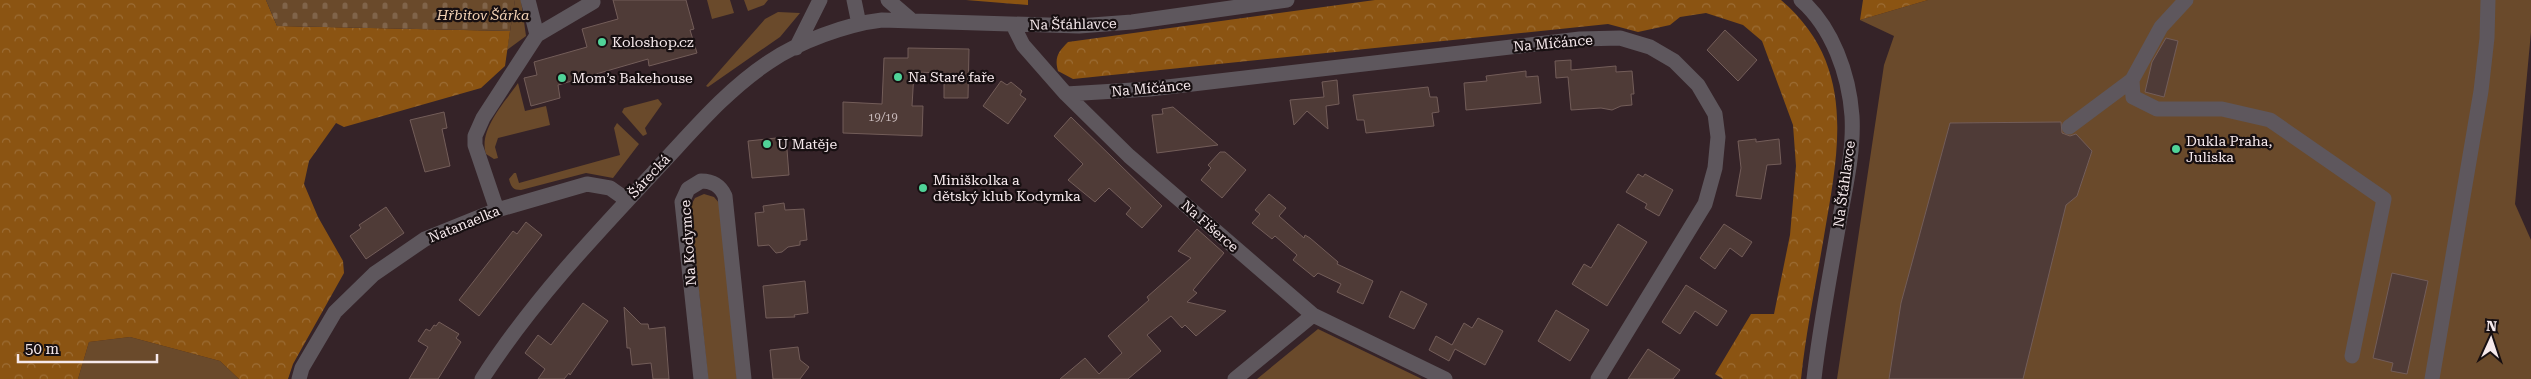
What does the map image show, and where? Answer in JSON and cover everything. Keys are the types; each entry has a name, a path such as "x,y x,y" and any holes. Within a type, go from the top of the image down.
{"street":[{"path":"528,0 537,36"},
{"path":"796,48 820,0"},
{"path":"854,0 859,24"},
{"path":"888,0 910,19"},
{"name":"Na Šťáhlavce","path":"859,24 910,19 1013,25 1079,26 1132,22 1287,0"},
{"name":"Na Šťáhlavce","path":"1800,0 1810,8 1826,29 1847,84 1852,116 1852,142 1845,191 1814,379"},
{"path":"2070,127 2132,80 2161,27 2186,0"},
{"path":"2432,379 2481,91 2487,38 2488,0"},
{"path":"497,210 477,155 475,136 483,118 537,36 593,2"},
{"name":"Šárecká","path":"482,379 528,315 575,257 713,107 770,61 796,48 859,24"},
{"name":"Na Fišerce","path":"1013,25 1024,45 1066,94 1129,156 1313,315 1441,378"},
{"name":"Na Míčánce","path":"1066,94 1150,89 1580,39 1620,38 1650,47 1674,61 1686,73 1698,86 1715,114 1718,137 1715,168 1705,204 1598,379"},
{"path":"2132,80 2133,97 2157,109 2222,109 2270,120 2384,199 2352,356"},
{"name":"Na Kodymce","path":"701,379 682,202 688,189 701,181 715,184 722,189 725,196 744,379"},
{"name":"Natanaelka","path":"299,379 302,368 334,312 374,274 424,239 497,210 587,184 610,188 627,200"},
{"path":"1235,379 1313,315"}],"green space":[{"path":"0,0 266,0 277,26 510,31 505,66 481,88 344,127 336,123 309,161 304,184 318,217 343,261 344,273 293,364 288,379 239,379 220,361 130,337 89,342 78,379 0,379"},
{"name":"Hřbitov Šárka","path":"266,0 515,0 510,31 277,26"},
{"path":"515,0 521,0 526,36 507,50"},
{"path":"707,0 730,0 734,13 712,19"},
{"path":"744,0 768,0 764,5 748,11"},
{"path":"966,0 1028,0 1028,5"},
{"path":"1375,0 1781,0 1805,25 1822,52 1832,80 1837,110 1837,140 1830,204 1808,325 1801,379 1723,379 1715,374 1751,314 1774,314 1790,235 1796,166 1793,125 1762,41 1743,25 1706,13 1680,17 1670,25 1638,32 1608,24 1073,79 1058,71 1058,55 1068,42"},
{"path":"1863,0 1928,0 1860,20"},
{"name":"Dukla Praha, Juliska","path":"1928,0 2531,0 2531,32 2515,204 2531,240 2531,379 1837,379 1884,65 1894,36 1860,20"},
{"path":"778,12 800,13 780,37 708,87 706,86 765,19"},
{"path":"518,83 525,111 546,106 550,125 498,138 495,147 498,158 494,159 486,154 486,135 500,107"},
{"path":"658,99 662,104 645,128 647,134 643,136 622,112 624,108"},
{"path":"617,123 639,144 613,178 586,173 521,190 514,189 512,186 509,179 514,173 516,173 519,183 620,155 614,128"},
{"path":"704,194 714,197 720,204 737,379 708,379 690,207 695,198"},
{"path":"1318,329 1422,379 1257,379"},
{"path":"130,337 220,361 239,379 78,379 89,342"}],"building":[{"path":"613,0 686,0 694,29 690,30 697,53 649,66 648,59 558,85 560,98 531,106 524,78 537,75 534,62 587,47 582,29 618,19"},
{"path":"1725,30 1757,60 1738,81 1707,50"},
{"path":"2166,38 2178,41 2164,97 2145,92 2152,62"},
{"path":"908,48 969,49 968,98 944,98 944,73 914,72 912,106 923,106 922,136 843,133 843,102 882,104 884,58 908,58"},
{"path":"1571,60 1571,70 1616,66 1616,72 1632,71 1634,94 1631,94 1632,105 1621,106 1612,110 1601,108 1571,110 1568,77 1556,78 1555,61"},
{"path":"1526,71 1526,77 1538,76 1541,103 1466,110 1464,83 1487,81 1486,76"},
{"path":"1337,80 1339,104 1326,106 1328,129 1307,111 1294,125 1290,100 1324,97 1322,82"},
{"path":"1001,81 1007,85 1011,82 1022,91 1020,95 1026,99 1008,124 983,106"},
{"path":"1428,87 1430,97 1437,97 1439,112 1432,113 1434,126 1366,133 1364,120 1357,120 1353,95"},
{"path":"1173,107 1218,145 1157,153 1152,115 1163,114 1162,109"},
{"path":"444,112 447,128 442,129 450,166 425,172 410,120"},
{"path":"1071,117 1162,206 1142,228 1126,214 1131,208 1109,188 1095,202 1068,180 1083,164 1054,136"},
{"path":"2061,122 2062,133 2070,136 2076,134 2092,151 2077,196 2066,205 2023,379 1889,379 1901,303 1950,123"},
{"path":"786,137 789,175 752,178 748,141"},
{"path":"1756,139 1756,142 1779,139 1781,164 1767,165 1761,199 1736,196 1741,168 1738,141"},
{"path":"1220,152 1225,152 1246,170 1222,198 1201,180 1211,168 1208,165"},
{"path":"1638,174 1643,177 1645,174 1673,190 1659,216 1645,208 1647,204 1626,192"},
{"path":"1269,194 1286,208 1279,216 1304,238 1305,235 1310,238 1338,262 1337,264 1373,281 1363,304 1337,292 1341,284 1318,273 1314,277 1293,260 1297,255 1275,236 1272,239 1252,223 1260,214 1255,210"},
{"path":"784,203 785,210 804,209 807,240 800,241 800,245 788,247 782,252 776,253 769,245 758,246 755,213 764,212 763,206"},
{"path":"386,207 404,233 366,259 350,236 361,228 359,225"},
{"path":"526,222 542,235 479,316 459,300 513,231 517,234"},
{"path":"1618,224 1647,242 1607,306 1572,284 1584,264 1591,268"},
{"path":"1724,224 1752,242 1742,257 1730,248 1715,269 1700,258"},
{"path":"1197,229 1224,253 1193,290 1197,293 1187,302 1226,311 1196,336 1185,325 1182,328 1171,316 1147,335 1161,351 1128,379 1060,379 1085,358 1099,374 1122,353 1108,336 1149,300 1147,297 1191,258 1178,251"},
{"path":"2392,273 2428,281 2407,374 2391,371 2393,363 2373,358"},
{"path":"805,281 808,313 794,315 795,317 766,318 763,286"},
{"path":"1686,285 1727,311 1717,326 1695,311 1680,334 1662,322"},
{"path":"1401,291 1427,304 1414,329 1389,317"},
{"path":"583,303 608,321 570,375 569,373 564,379 538,379 545,369 525,353 538,335 551,345"},
{"path":"624,307 641,324 648,324 649,329 665,327 669,379 653,379 651,363 632,365 630,348 627,348"},
{"path":"1556,310 1589,330 1570,361 1538,341"},
{"path":"1478,318 1503,331 1485,365 1455,349 1449,361 1429,350 1436,336 1452,345 1464,323 1472,328"},
{"path":"439,322 459,334 456,338 461,342 438,379 409,379 428,347 418,341 426,329 430,331"},
{"path":"798,347 800,360 809,367 800,379 773,379 770,350"},
{"path":"1648,349 1680,370 1673,379 1628,379"}],"place":[{"name":"Koloshop.cz","path":"602,42"},
{"name":"Na Staré faře","path":"898,77"},
{"name":"Mom’s Bakehouse","path":"562,78"},
{"name":"U Matěje","path":"767,144"},
{"name":"Dukla Praha, Juliska","path":"2176,149"},
{"name":"Miniškolka a dětský klub Kodymka","path":"923,188"}]}
